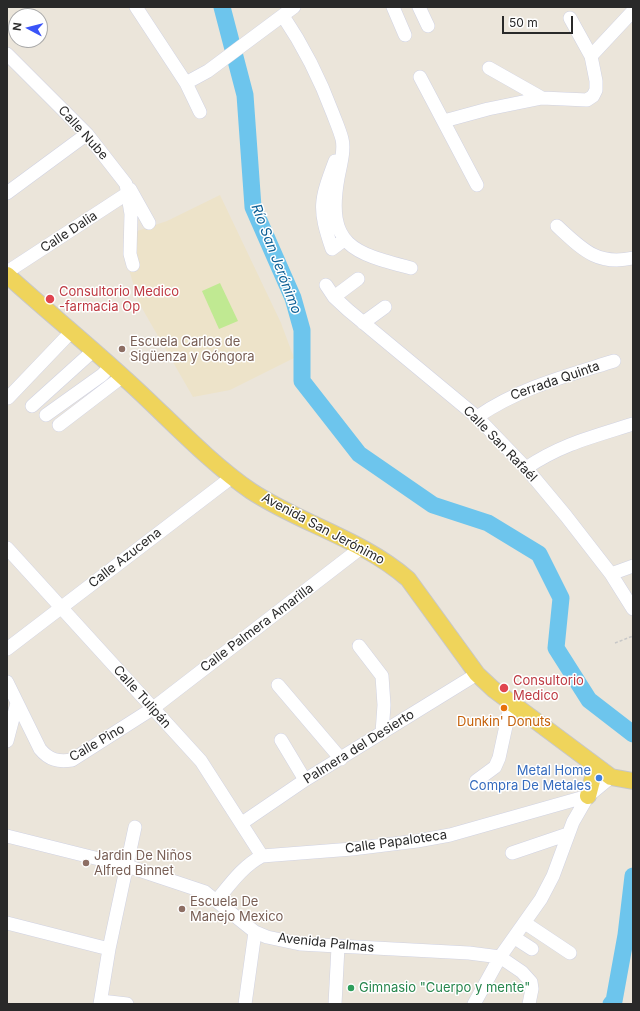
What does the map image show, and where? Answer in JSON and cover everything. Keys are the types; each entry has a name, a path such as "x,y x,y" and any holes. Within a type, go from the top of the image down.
{"main road":[{"name":"Avenida San Jerónimo","path":"7,273 71,332 117,371 232,477 270,502 362,547 395,568 408,580 478,674 493,689 611,777 632,781"},
{"path":"588,796 593,777 592,763"}],"street":[{"path":"136,7 186,83 200,112"},
{"path":"186,83 208,71 294,7"},
{"path":"393,7 405,35"},
{"path":"419,7 428,26"},
{"path":"591,56 633,11"},
{"path":"283,16 314,68 343,140 335,216 338,229 344,240 354,248 379,260 411,268"},
{"path":"444,120 542,98 577,101 587,100 593,96 596,90 596,81 591,56 570,18"},
{"name":"Calle Nube","path":"7,54 87,134 128,189 149,223"},
{"path":"489,68 542,98"},
{"path":"420,77 477,185"},
{"path":"7,193 87,134"},
{"path":"128,189 131,226 130,245 133,265"},
{"name":"Calle Dalia","path":"7,273 128,189"},
{"path":"557,226 594,256 619,261 633,258"},
{"path":"334,297 358,279"},
{"name":"Calle San Rafaél","path":"326,285 334,297 363,323 478,417 526,468 566,516 611,574 633,608"},
{"path":"363,323 385,307"},
{"path":"8,398 71,332"},
{"path":"32,406 93,351"},
{"name":"Cerrada Quinta","path":"478,417 508,397 540,384 614,361"},
{"path":"46,415 102,375 117,371"},
{"path":"59,425 117,371"},
{"path":"526,468 545,455 570,443 633,424"},
{"name":"Calle Azucena","path":"7,649 13,639 62,607 232,477"},
{"name":"Calle Palmera Amarilla","path":"152,709 362,547"},
{"name":"Calle Tulipán","path":"7,548 201,762 262,856"},
{"path":"611,574 633,566"},
{"path":"359,646 382,676 384,685 382,733"},
{"name":"Palmera del Desierto","path":"242,824 305,780 478,674"},
{"path":"278,685 341,759"},
{"path":"7,741 11,692"},
{"name":"Calle Pino","path":"11,692 40,749 46,756 60,762 72,760 152,709"},
{"path":"476,781 495,767 511,703"},
{"path":"281,740 305,780"},
{"path":"474,1004 500,957 542,899 553,876 568,834 588,796 611,777"},
{"name":"Calle Papaloteca","path":"217,900 241,870 262,856 352,849 417,841 450,835 588,796"},
{"path":"127,1004 100,1003 109,950 135,827"},
{"path":"512,853 568,834"},
{"name":"Avenida Palmas","path":"7,836 127,866 205,892 217,900 255,932 280,940 338,947 469,953 500,957"},
{"path":"7,923 109,950"},
{"path":"525,923 570,953"},
{"path":"244,1004 255,932"},
{"path":"514,938 532,949"},
{"path":"335,1004 338,947"},
{"path":"500,957 522,972 531,982 532,989 529,1004"}],"path":[{"path":"615,643 633,636"}],"shaded area":[{"path":"220,195 281,323 294,358 230,390 193,397 139,303 130,273 127,252 131,233 167,221"}],"green space":[{"path":"220,283 238,321 219,329 202,291"}],"waterway":[{"name":"Río San Jerónimo","path":"222,7 245,95 253,207 293,298 302,330 302,381 359,454 433,505 488,523 539,554 561,598 556,648 589,700 633,734"},
{"name":"Río San Jerónimo","path":"611,1004 614,1001 626,935 633,876"}],"place":[{"name":"Consultorio Medico -farmacia Op","path":"50,299"},
{"name":"Escuela Carlos de Sigüenza y Góngora","path":"122,349"},
{"name":"Consultorio Medico","path":"504,688"},
{"name":"Dunkin' Donuts","path":"504,708"},
{"name":"Metal Home Compra De Metales","path":"599,778"},
{"name":"Jardin De Niños Alfred Binnet","path":"86,863"},
{"name":"Escuela De Manejo Mexico","path":"182,909"},
{"name":"Gimnasio \"Cuerpo y mente\"","path":"351,988"}]}
